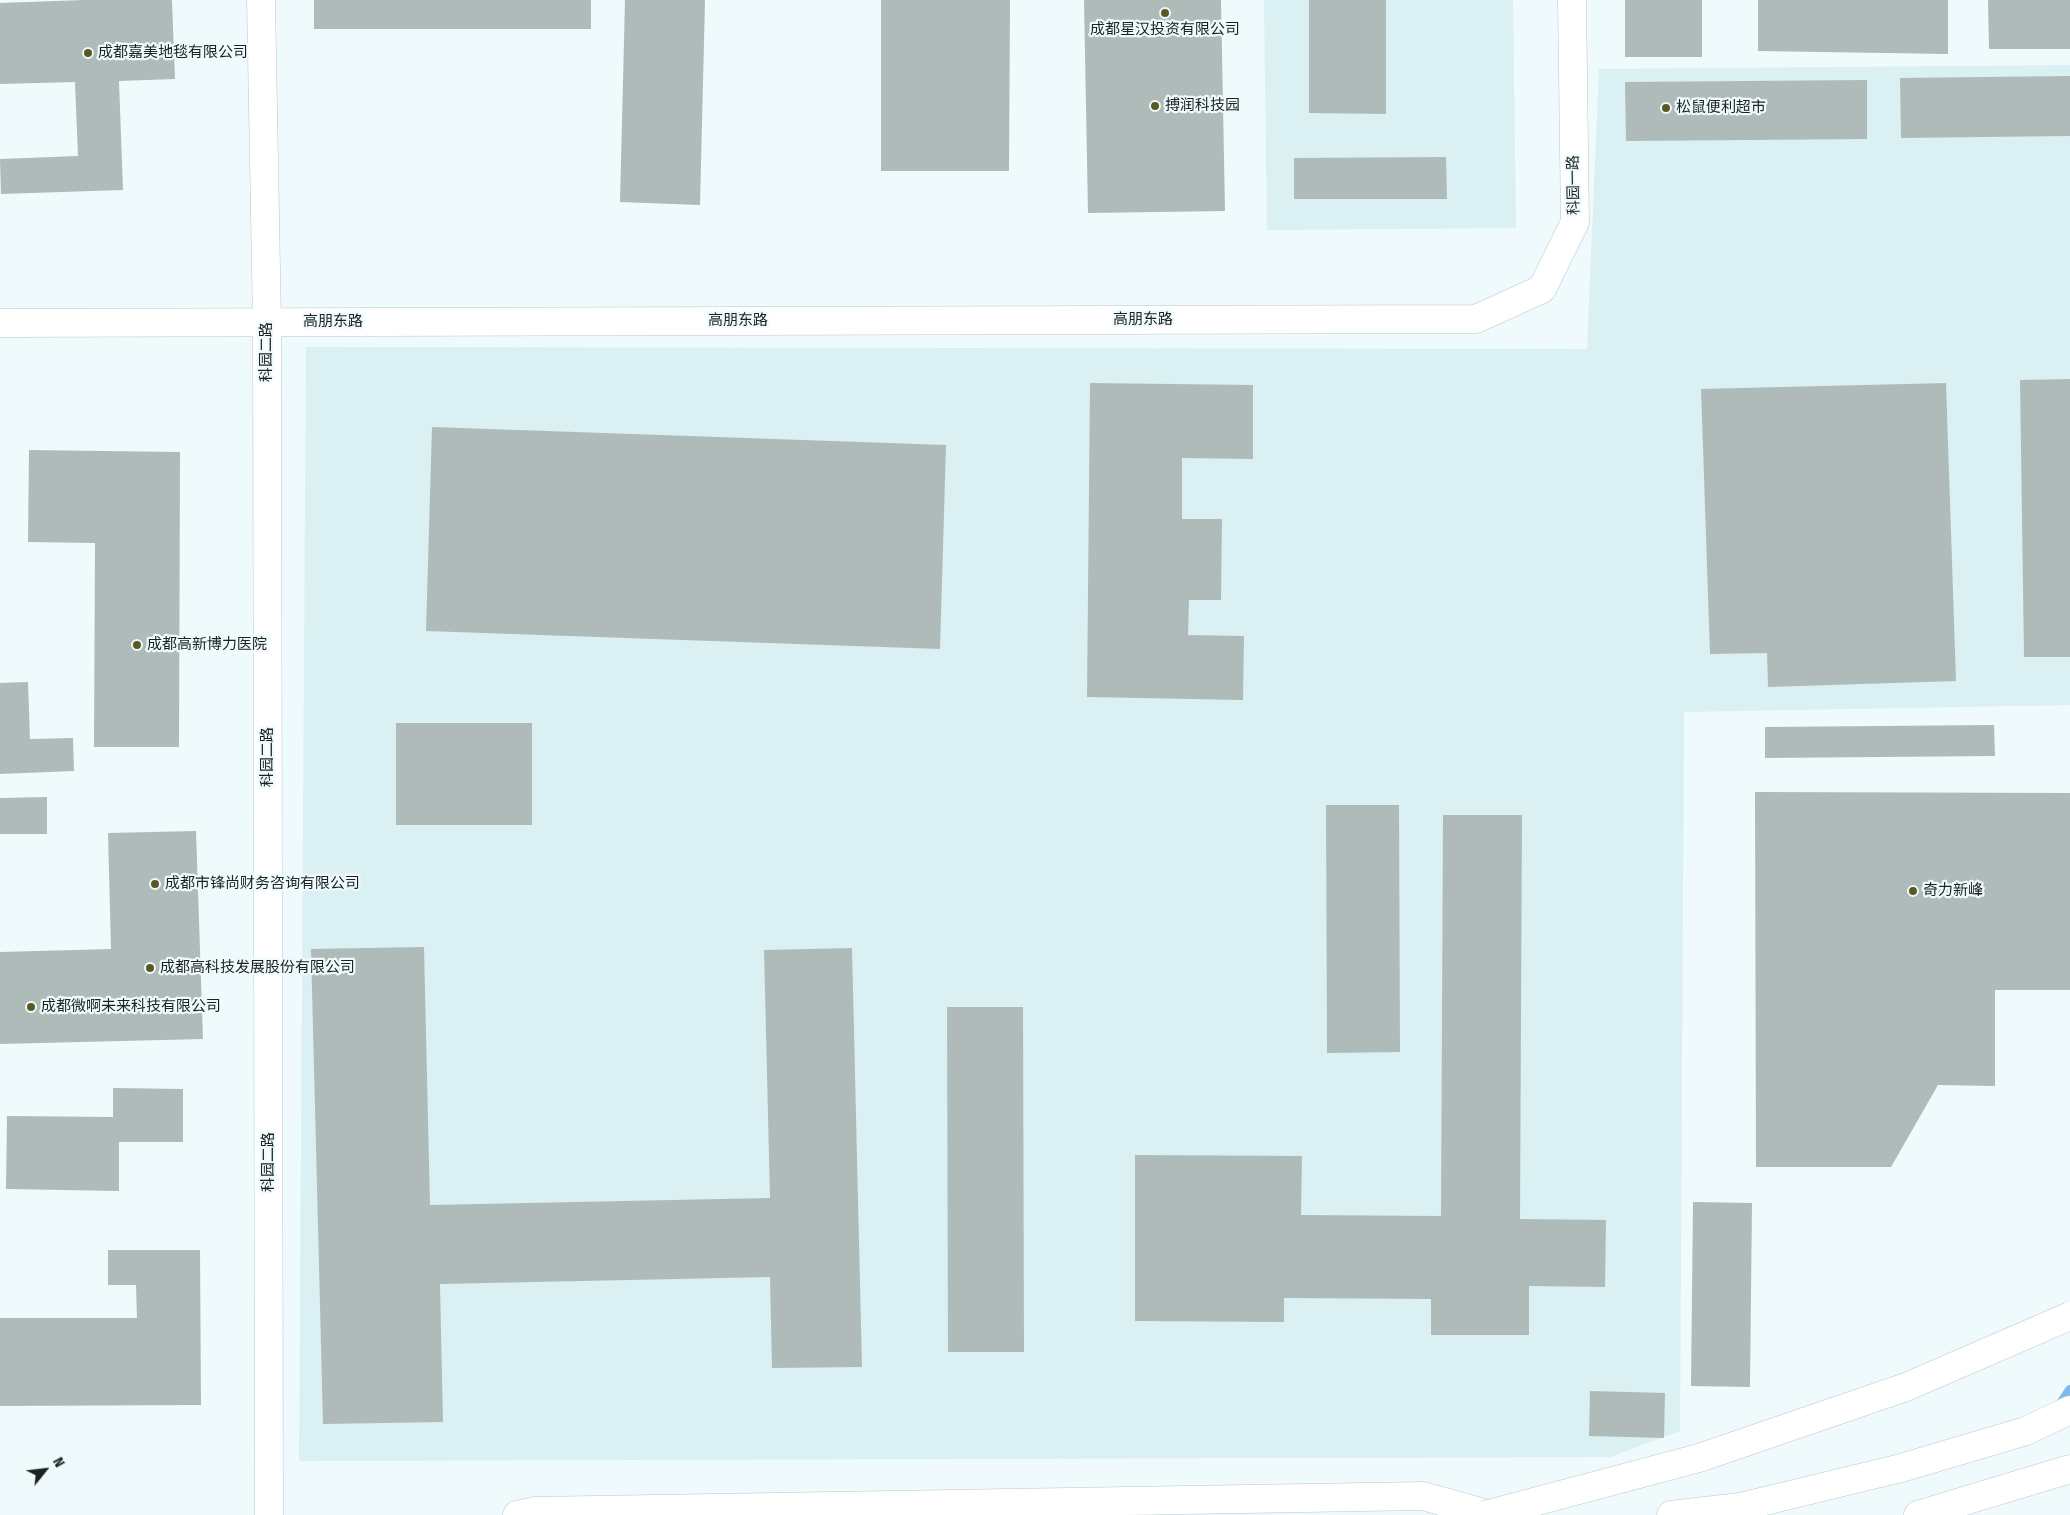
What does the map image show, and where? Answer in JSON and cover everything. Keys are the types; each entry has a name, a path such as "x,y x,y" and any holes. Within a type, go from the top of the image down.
{"main road":[{"name":"科园二路","path":"261,0 267,323 269,1515"},
{"name":"科园一路","path":"1476,319 1542,289 1575,222 1572,0"},
{"name":"高朋东路","path":"0,323 1476,319"},
{"path":"1485,1515 1699,1458 1906,1387 2070,1316"},
{"path":"1671,1515 1740,1507 1901,1468 2026,1431 2070,1410"},
{"path":"1918,1515 2070,1469"},
{"path":"517,1515 545,1511 1423,1496 1491,1515"}],"shaded area":[{"path":"1264,0 1513,0 1516,228 1267,230"},
{"path":"2070,65 2070,705 1684,712 1680,1431 1610,1457 299,1461 306,347 1587,349 1599,69"}],"building":[{"path":"84,0 172,0 175,79 119,81 123,190 1,194 0,159 78,156 75,82 0,84 0,3"},
{"path":"314,0 591,0 591,29 314,29"},
{"path":"625,0 705,0 700,205 620,202"},
{"path":"881,0 1010,0 1009,171 881,171"},
{"name":"搏润科技园","path":"1084,0 1221,0 1225,211 1088,213"},
{"path":"1309,0 1386,0 1386,114 1309,113"},
{"path":"1625,0 1702,0 1702,57 1625,57"},
{"path":"1758,0 1948,0 1948,54 1758,51"},
{"path":"1988,0 2070,0 2070,49 1989,49"},
{"path":"2070,76 2070,136 1901,138 1900,78"},
{"path":"1867,80 1867,139 1626,141 1625,82"},
{"path":"1446,157 1447,199 1294,199 1294,158"},
{"path":"2070,379 2070,657 2024,657 2020,380"},
{"path":"1090,383 1253,385 1253,459 1182,458 1182,519 1222,519 1221,600 1189,600 1188,635 1244,636 1243,700 1087,697"},
{"path":"1946,383 1956,681 1768,687 1767,653 1710,654 1701,389"},
{"path":"432,427 946,445 940,649 426,631"},
{"name":"成都高新博力医院","path":"29,450 180,452 179,747 94,747 95,543 28,542"},
{"path":"28,682 30,739 73,738 74,771 0,774 0,683"},
{"path":"396,723 532,723 532,825 396,825"},
{"path":"1994,725 1995,756 1765,758 1765,727"},
{"name":"奇力新峰","path":"1755,792 2070,793 2070,990 1995,990 1995,1086 1938,1085 1891,1167 1756,1167"},
{"path":"47,797 47,834 0,834 0,798"},
{"path":"1326,805 1399,805 1400,1052 1327,1053"},
{"path":"1443,815 1522,815 1520,1219 1606,1220 1605,1287 1529,1286 1529,1335 1431,1335 1431,1299 1284,1298 1284,1322 1135,1321 1135,1155 1302,1156 1301,1215 1441,1216"},
{"path":"196,831 203,1039 0,1044 0,952 111,949 108,833"},
{"path":"424,947 430,1205 770,1198 764,950 852,948 862,1367 772,1368 770,1277 440,1284 443,1422 323,1424 311,949"},
{"path":"947,1007 1023,1007 1024,1352 948,1352"},
{"path":"113,1088 183,1089 183,1142 119,1142 119,1191 6,1189 7,1116 113,1117"},
{"path":"1693,1202 1752,1203 1750,1387 1691,1386"},
{"path":"108,1250 200,1250 201,1405 0,1406 0,1318 137,1318 136,1285 108,1285"},
{"path":"1590,1391 1665,1393 1664,1438 1589,1436"}],"waterway":[{"path":"2058,1408 2070,1390"}],"place":[{"name":"成都星汉投资有限公司","path":"1165,13"},
{"name":"成都嘉美地毯有限公司","path":"88,53"},
{"name":"搏润科技园","path":"1155,106"},
{"name":"松鼠便利超市","path":"1666,108"},
{"name":"成都高新博力医院","path":"137,645"},
{"name":"成都市锋尚财务咨询有限公司","path":"155,884"},
{"name":"奇力新峰","path":"1913,891"},
{"name":"成都高科技发展股份有限公司","path":"150,968"},
{"name":"成都微啊未来科技有限公司","path":"31,1007"}]}
